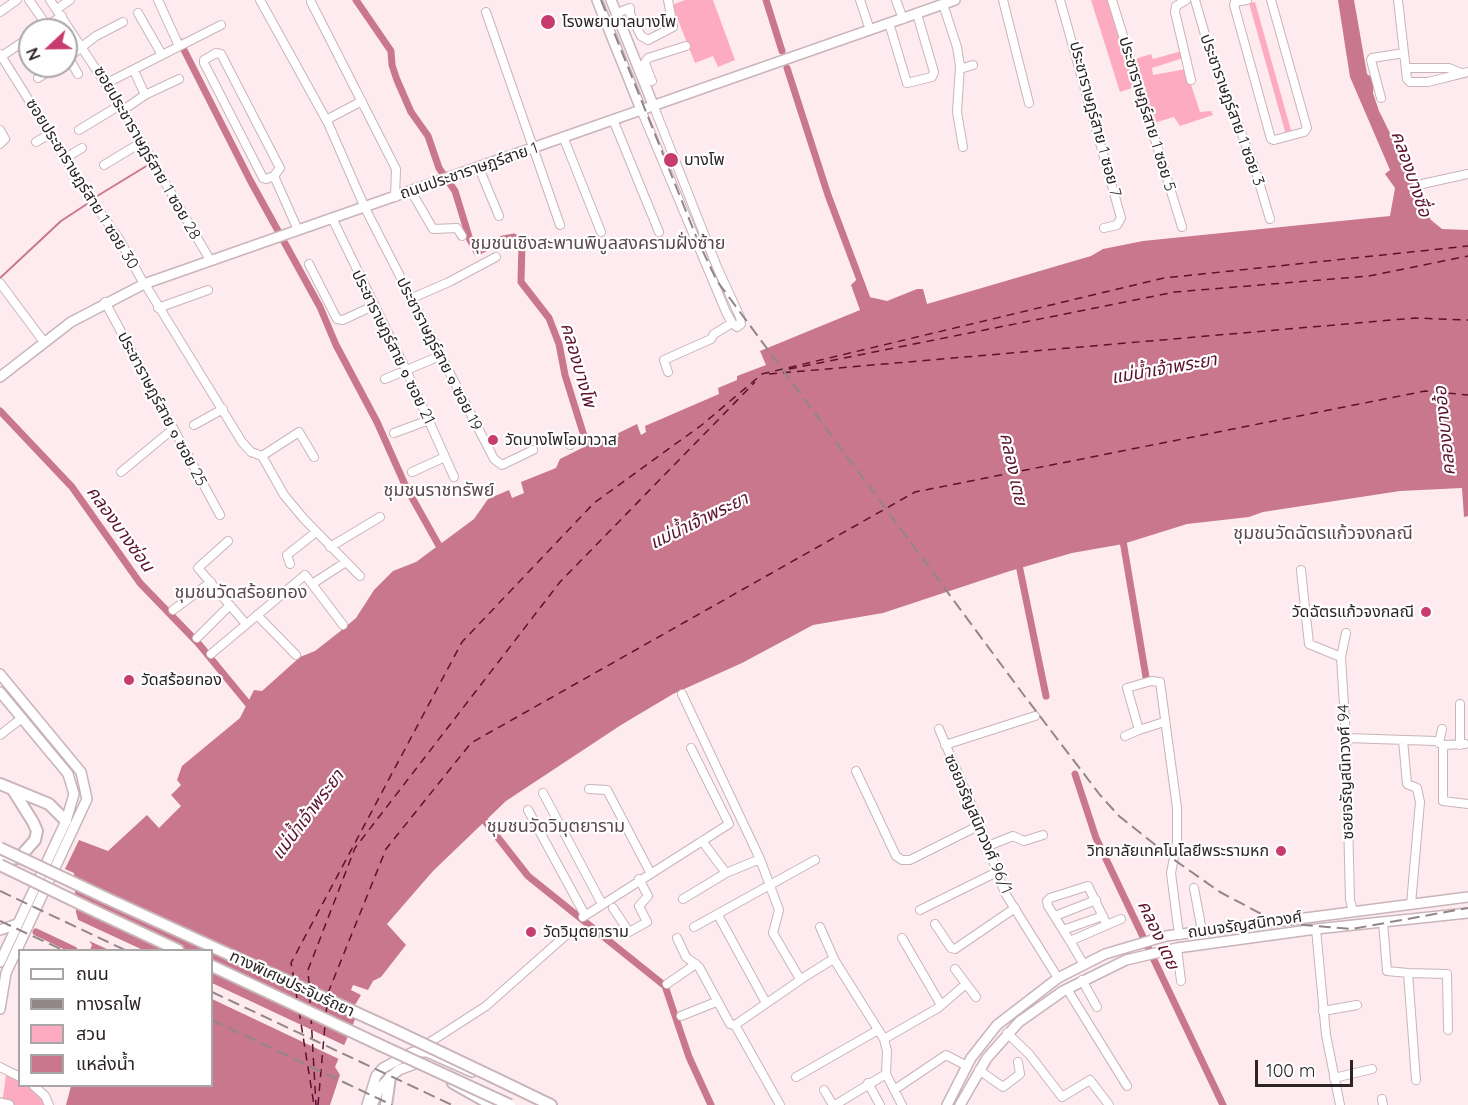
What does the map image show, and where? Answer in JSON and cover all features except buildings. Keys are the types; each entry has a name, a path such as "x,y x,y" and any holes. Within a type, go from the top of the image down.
{"highway":[{"path":"0,784 49,804 65,823"},
{"path":"0,855 8,859 19,858 35,840 37,831 13,790"},
{"name":"ทางพิเศษประจิมรัถยา","path":"0,848 551,1105"},
{"path":"0,865 174,949"},
{"name":"ทางพิเศษประจิมรัถยา","path":"213,966 510,1105"},
{"path":"436,1071 492,1105"},
{"path":"386,1105 390,1077"}],"main road":[{"path":"597,0 642,112"},
{"path":"612,0 641,65 654,107"},
{"name":"ถนนประชาราษฎร์สาย 1","path":"0,377 44,342 105,302 144,284 614,122 955,0"},
{"path":"0,674 81,772 87,799 15,952 3,984 0,1009"},
{"path":"0,692 72,780 74,800 16,924 5,938 0,962"},
{"name":"ถนนจรัญสนิทวงศ์","path":"947,1105 967,1066 997,1024 1058,978 1084,965 1158,938 1468,897"},
{"path":"1382,908 1383,922"},
{"path":"1353,911 1354,925"},
{"name":"ถนนจรัญสนิทวงศ์","path":"960,1105 979,1070 1007,1033 1034,1011 1082,980 1142,955 1316,929 1468,913"},
{"path":"0,930 16,924"},
{"path":"5,938 20,940"},
{"path":"2,949 15,952"},
{"path":"367,1105 376,1077 383,1068 415,1052 427,1052 546,1105"},
{"path":"372,1105 380,1088 390,1077 416,1062 425,1062 518,1105"},
{"path":"0,1103 9,1105"}],"street":[{"path":"0,12 17,0"},
{"path":"29,0 40,18"},
{"name":"ซอยประชาราษฎร์สาย 1 ซอย 28","path":"51,0 107,83 210,261"},
{"path":"54,18 70,0"},
{"path":"158,0 182,45"},
{"name":"ประชาราษฎร์สาย ๑ ซอย 19","path":"260,0 326,120 365,208 410,299 497,464 502,465 533,450"},
{"path":"632,4 630,14 641,36 648,40 673,27 673,14 668,0"},
{"path":"860,0 870,30"},
{"path":"896,0 903,19"},
{"path":"1003,0 1029,103"},
{"name":"ประชาราษฎร์สาย 1 ซอย 7","path":"1060,0 1121,218 1117,225 1104,228"},
{"name":"ประชาราษฎร์สาย 1 ซอย 5","path":"1112,0 1182,227"},
{"path":"1186,0 1176,6 1175,12 1191,80"},
{"name":"ประชาราษฎร์สาย 1 ซอย 3","path":"1195,0 1208,45 1255,169 1270,219"},
{"path":"1246,0 1235,2 1234,6 1270,139 1274,140 1304,132 1307,128 1271,0"},
{"path":"1398,0 1407,79 1415,83 1465,73"},
{"path":"311,2 396,169 395,196"},
{"path":"617,13 632,4"},
{"path":"944,4 957,47 960,69 957,112 963,147"},
{"path":"486,12 560,225"},
{"path":"138,13 162,55"},
{"path":"889,23 907,83 932,77 934,72 917,14"},
{"path":"78,50 123,22"},
{"path":"107,83 221,25"},
{"path":"1,55 18,44"},
{"path":"652,81 641,65 648,58 686,46"},
{"path":"216,52 220,54 280,168 274,176 263,178 204,63 204,60 216,52"},
{"path":"1381,98 1372,58 1404,54"},
{"name":"ซอยประชาราษฎร์สาย 1 ซอย 30","path":"1,55 67,157 158,308 246,447 251,452 262,456"},
{"path":"960,69 973,65"},
{"path":"1406,68 1449,68 1465,73"},
{"path":"136,75 145,95"},
{"path":"79,130 179,79"},
{"path":"326,120 362,101"},
{"path":"654,107 717,267 740,317 739,326 732,324 714,334 711,339 664,360 668,372"},
{"path":"642,112 732,324"},
{"path":"614,122 658,232"},
{"path":"0,130 5,140 0,144"},
{"path":"36,142 51,133"},
{"path":"564,138 601,232"},
{"path":"104,165 142,142"},
{"path":"67,157 82,148"},
{"path":"479,168 499,216"},
{"path":"1422,184 1468,174"},
{"path":"274,176 298,230"},
{"path":"411,191 433,229 457,228 462,236"},
{"name":"ประชาราษฎร์สาย ๑ ซอย 21","path":"332,218 373,306 406,369 454,477"},
{"path":"410,299 449,282 496,257"},
{"path":"309,264 337,319 343,320 373,306"},
{"path":"0,283 44,342"},
{"path":"158,308 208,290"},
{"name":"ประชาราษฎร์สาย ๑ ซอย 25","path":"105,302 220,515"},
{"path":"386,379 440,356"},
{"path":"194,425 223,409"},
{"path":"394,433 429,420"},
{"path":"121,472 173,429"},
{"path":"314,457 299,432 262,456 284,495 330,547 360,576"},
{"path":"557,442 568,440 570,445"},
{"path":"412,472 445,457"},
{"path":"330,547 380,517"},
{"path":"290,564 287,555 316,532"},
{"path":"228,541 198,567 246,624"},
{"path":"312,584 346,562"},
{"path":"1301,570 1309,644 1341,657"},
{"path":"211,654 305,575 343,625"},
{"path":"172,610 211,582"},
{"path":"197,638 230,605"},
{"path":"257,615 296,655"},
{"name":"ซอยจรัญสนิทวงศ์ 94","path":"1346,633 1341,657 1346,738 1350,900 1353,911"},
{"path":"1139,730 1127,688 1150,681 1160,682 1177,808 1177,842 1171,873 1179,935"},
{"path":"682,694 771,885 779,913 773,924 773,933 800,980"},
{"path":"1346,738 1462,744 1460,704"},
{"path":"945,745 1035,716"},
{"path":"0,735 22,718"},
{"path":"1125,736 1164,722"},
{"name":"ซอยจรัญสนิทวงศ์ 96/1","path":"939,729 980,825 997,872 1015,908 1058,978"},
{"path":"1442,729 1443,801 1468,804"},
{"path":"1403,740 1407,784 1418,788 1420,802 1411,904"},
{"path":"528,810 584,916 729,824 691,748"},
{"path":"856,771 894,851 902,861 910,860 980,825"},
{"path":"589,789 608,790 650,872"},
{"path":"543,793 602,904"},
{"path":"988,846 1013,836 1024,842 1043,835"},
{"path":"702,841 726,873"},
{"path":"683,899 726,873 760,859"},
{"path":"694,927 815,860"},
{"path":"920,910 997,872"},
{"path":"613,908 629,932 647,922 639,906 648,896 639,879"},
{"path":"1084,965 1048,906 1050,897 1088,886 1107,926"},
{"path":"1194,888 1202,932"},
{"path":"1055,916 1096,900"},
{"path":"935,924 951,948 955,949 1015,908"},
{"path":"718,915 765,1001"},
{"path":"1063,930 1103,916"},
{"path":"1070,941 1120,919"},
{"path":"1383,922 1387,971 1447,974 1448,1030"},
{"path":"820,927 835,961 884,1039 887,1051 886,1074 902,1105"},
{"path":"1316,929 1323,1011 1340,1105"},
{"path":"415,1052 486,1006 565,936"},
{"path":"677,938 686,957 696,964 730,1024 735,1024 765,1001 830,961 835,961"},
{"path":"902,938 941,1005"},
{"path":"1177,948 1181,981"},
{"path":"667,984 696,964"},
{"path":"955,969 976,997"},
{"path":"1408,973 1416,1080"},
{"path":"1082,980 1097,1007"},
{"path":"884,1039 941,1005 966,984"},
{"path":"1067,989 1127,1086"},
{"path":"681,1016 716,1002"},
{"path":"1323,1011 1357,1005"},
{"path":"735,1024 780,1105"},
{"path":"796,1077 878,1030"},
{"path":"1007,1033 1029,1054 1062,1097 1090,1080 1109,1105"},
{"path":"894,1090 946,1054 967,1066"},
{"path":"979,1070 1004,1087 1020,1074 1018,1062"},
{"path":"0,1067 18,1076"},
{"path":"1334,1078 1372,1069"},
{"path":"824,1090 834,1105 886,1074"},
{"path":"868,1083 880,1105"},
{"path":"35,1087 45,1096 49,1105"}],"green space":[{"path":"685,0 713,0 735,60 718,67 713,56 695,63 672,5"},
{"path":"1091,0 1115,0 1132,60 1151,54 1153,59 1182,51 1183,58 1152,68 1153,75 1186,69 1200,112 1211,111 1213,115 1180,126 1174,117 1147,125 1135,87 1120,92"},
{"path":"1255,2 1292,134 1286,135 1249,3"},
{"path":"6,1075 18,1081 18,1087 29,1087 38,1091 46,1105 2,1105"}],"water":[{"path":"1338,0 1354,0 1367,74 1374,79 1373,93 1379,111 1395,143 1400,147 1416,193 1431,220 1442,229 1468,230 1468,516 1464,517 1462,488 1400,491 1263,512 1249,517 1187,524 1123,544 1072,553 1010,571 883,613 813,625 742,663 673,694 621,725 506,801 433,871 387,924 406,945 381,977 373,981 368,990 353,985 351,990 361,995 355,1005 359,1010 335,1067 340,1075 330,1105 66,1105 71,1087 213,1087 213,949 90,949 92,945 80,927 76,912 74,873 65,869 79,840 108,851 147,815 159,828 181,806 171,795 181,785 177,780 182,766 240,718 254,690 262,691 300,657 315,651 356,618 374,590 393,571 416,562 474,519 488,499 509,490 512,498 524,493 521,482 556,468 560,459 586,446 587,440 592,446 637,424 641,435 646,432 645,426 719,394 718,388 737,380 737,376 766,365 760,351 860,310 851,285 858,278 865,296 887,301 917,289 923,289 927,304 1091,256 1103,249 1143,241 1390,216 1395,188 1385,174 1390,170 1350,77"}],"pier":[{"path":"74,918 141,949 107,949 85,939"},
{"path":"213,983 346,1046 341,1060 213,999"}],"waterway":[{"name":"คลองบางโพ","path":"356,0 391,51 392,65 397,80 411,112 428,136 439,168 455,191 470,240 477,252 503,239 514,237 522,243 521,282 549,318 559,344 565,375 589,452"},
{"path":"766,0 782,51"},
{"path":"180,42 250,180 320,307 336,345 377,422 406,487 442,551"},
{"path":"787,68 828,195 869,304"},
{"path":"94,198 148,165"},
{"path":"0,278 61,221 90,202"},
{"name":"คลองบางซ่อน","path":"0,411 72,487 140,583 198,643 254,711"},
{"path":"1122,535 1146,677"},
{"name":"คลอง เตย","path":"1018,560 1046,696"},
{"name":"คลอง เตย","path":"1075,774 1096,838 1223,1105"},
{"path":"481,816 528,876 665,986 689,1057 711,1105"},
{"path":"36,932 72,949"}],"ferry route":[{"path":"294,980 291,963 462,642 594,503 703,424 762,374 1164,278 1468,246"},
{"path":"789,369 1175,292 1369,276 1468,256"},
{"path":"769,374 1415,318 1468,320"},
{"path":"309,984 308,970 355,848 560,582 755,382"},
{"path":"328,993 386,849 471,743 915,492 1425,391 1468,395"},
{"path":"296,990 297,1000"},
{"path":"310,995 310,1008"},
{"path":"326,1014 327,1004"},
{"path":"299,1011 314,1105"},
{"path":"311,1016 316,1105"},
{"path":"318,1105 325,1025"}],"railway":[{"path":"601,0 698,241 717,281 1023,694 1100,795 1119,816 1173,859 1220,892 1267,917 1291,924 1352,929 1468,908"},
{"path":"0,891 123,949"},
{"path":"0,921 61,949"},
{"path":"213,992 452,1105"},
{"path":"213,1020 392,1105"}],"place":[{"name":"โรงพยาบาลบางโพ","path":"548,22"},
{"name":"บางโพ","path":"671,160"},
{"name":"วัดบางโพโอมาวาส","path":"493,440"},
{"name":"วัดฉัตรแก้วจงกลณี","path":"1426,612"},
{"name":"วัดสร้อยทอง","path":"129,680"},
{"name":"วิทยาลัยเทคโนโลยีพระรามหก","path":"1281,851"},
{"name":"วัดวิมุตยาราม","path":"531,932"}],"district":[{"name":"ชุมชนเชิงสะพานพิบูลสงครามฝั่งซ้าย","path":"598,244"},
{"name":"ชุมชนราชทรัพย์","path":"439,491"},
{"name":"ชุมชนวัดฉัตรแก้วจงกลณี","path":"1323,534"},
{"name":"ชุมชนวัดสร้อยทอง","path":"241,593"},
{"name":"ชุมชนวัดวิมุตยาราม","path":"556,827"}],"water label":[{"name":"คลองบางซื่อ","path":"1411,174"},
{"name":"แม่น้ำเจ้าพระยา","path":"1164,369"},
{"name":"คลองบางอ้อ","path":"1445,431"},
{"name":"แม่น้ำเจ้าพระยา","path":"699,521"},
{"name":"แม่น้ำเจ้าพระยา","path":"308,815"}]}
